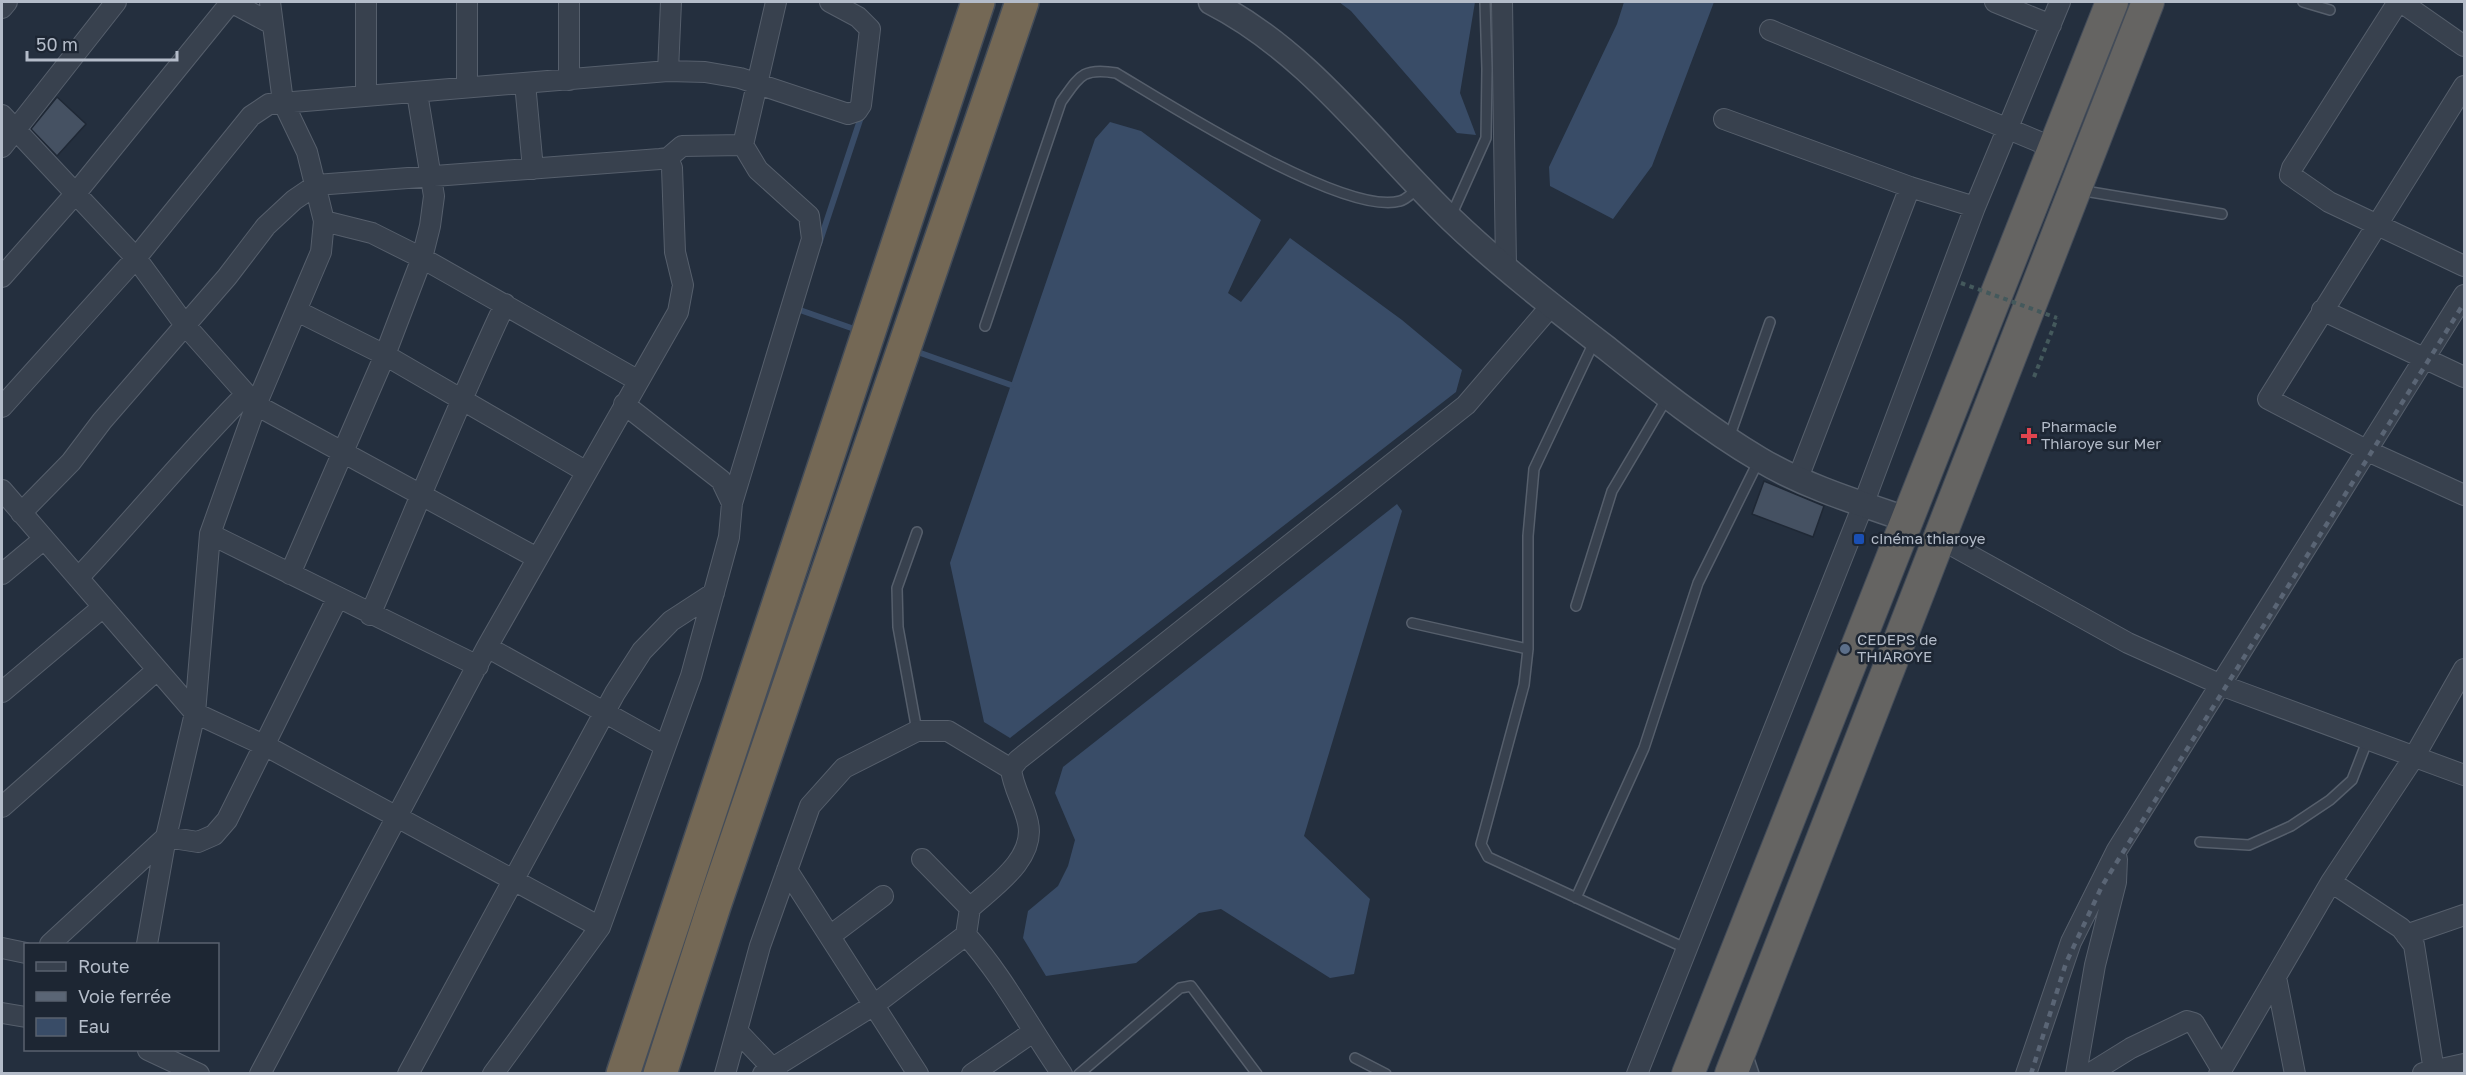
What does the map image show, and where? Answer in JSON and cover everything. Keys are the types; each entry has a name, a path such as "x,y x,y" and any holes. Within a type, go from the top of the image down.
{"highway":[{"path":"623,1074 978,2"},
{"path":"660,1074 717,895 1022,2"},
{"path":"1688,1074 2112,2"},
{"path":"1731,1074 1937,537 2148,2"}],"street":[{"path":"2,8 6,2"},
{"path":"2,147 116,2"},
{"path":"2,277 76,193 231,2 272,24"},
{"path":"147,943 166,837 195,713 210,534 251,399 297,310 321,252 324,222 307,152 283,102 270,2"},
{"path":"366,2 366,94"},
{"path":"467,2 467,87"},
{"path":"569,2 569,80"},
{"path":"668,71 671,2"},
{"path":"493,1074 600,927 691,676 729,537 732,504 812,239 809,216 758,170 743,146 776,2"},
{"path":"2,407 136,258 251,116 269,104 366,94 417,93 668,71 705,72 740,78 848,114 857,111 861,105 869,26 830,2"},
{"path":"1211,2 1239,16 1318,80 1450,218 1551,306 1668,397 1759,459 1863,505 1906,519"},
{"path":"1502,2 1506,266"},
{"path":"1995,2 2051,25"},
{"path":"1637,1074 1685,948 1863,505 1975,207 2060,2"},
{"path":"2464,46 2400,2 2292,168 2290,175 2329,202 2464,266"},
{"path":"1770,30 2054,148"},
{"path":"525,83 533,169"},
{"path":"2464,86 2268,399 2367,450 2464,495"},
{"path":"290,574 385,355 422,258 434,196 417,93"},
{"path":"2,115 136,258 185,325 251,399 537,558"},
{"path":"1724,118 1910,187 1975,207"},
{"path":"21,513 71,462 102,421 228,277 266,226 294,200 316,185 668,158 682,146 743,146"},
{"path":"260,1074 487,647 585,471 678,312 683,285 675,252 672,168 668,158"},
{"path":"1798,478 1910,187"},
{"path":"324,222 372,233 422,258 637,380"},
{"path":"2026,1074 2072,942 2117,850 2464,295"},
{"path":"370,615 461,398 504,304"},
{"path":"737,1031 771,1072 874,1005 966,935 970,908 1010,871 1024,853 1029,825 1012,781 1011,769 1018,760 1466,405 1551,306"},
{"path":"297,310 385,355 585,471"},
{"path":"2322,310 2464,377"},
{"path":"78,578 141,511 206,434 251,399"},
{"path":"624,404 721,480 732,504"},
{"path":"2,490 195,713 266,746 396,819 600,927"},
{"path":"210,534 477,666"},
{"path":"1937,537 2128,643 2221,685 2464,775"},
{"path":"2,574 44,539"},
{"path":"408,1074 604,712 642,651 670,621 714,593"},
{"path":"166,837 179,841 198,842 214,836 227,820 266,746 338,597"},
{"path":"2,692 103,607"},
{"path":"487,647 665,746"},
{"path":"2221,1072 2331,882 2414,756 2464,669"},
{"path":"2,807 157,670"},
{"path":"725,1074 760,946 810,806 844,768 917,731 948,731 1011,769"},
{"path":"52,943 166,837"},
{"path":"2076,1074 2095,965 2116,882 2117,850"},
{"path":"922,859 970,908"},
{"path":"787,870 918,1074"},
{"path":"2331,882 2401,928 2414,945 2428,1072 2464,1064"},
{"path":"830,936 883,896"},
{"path":"2406,935 2464,915"},
{"path":"966,935 992,963 1033,1032 1062,1074"},
{"path":"2,948 24,953"},
{"path":"2276,977 2295,1074"},
{"path":"2,1013 24,1017"},
{"path":"2089,1074 2141,1043 2187,1021 2194,1023 2221,1072"},
{"path":"972,1074 1033,1032"},
{"path":"150,1051 196,1073"}],"lane":[{"path":"1450,218 1486,138 1485,2"},
{"path":"2303,2 2330,10"},
{"path":"985,326 1061,102 1082,74 1098,70 1116,73 1270,161 1342,194 1382,202 1401,201 1420,186"},
{"path":"2074,189 2222,214"},
{"path":"1729,438 1770,322"},
{"path":"1595,340 1534,469 1528,536 1528,649 1524,685 1481,844 1488,858 1685,948"},
{"path":"1576,606 1612,491 1668,397"},
{"path":"1576,898 1644,748 1698,583 1759,459"},
{"path":"917,532 897,588 898,627 917,731"},
{"path":"1412,622 1528,649"},
{"path":"2199,842 2249,845 2291,826 2330,800 2352,780 2368,739"},
{"path":"1079,1074 1180,988 1191,986 1257,1074"},
{"path":"1743,1040 1754,1074"},
{"path":"1355,1058 1386,1074"}],"path":[{"path":"1961,282 2057,318 2034,377"}],"water":[{"path":"1339,2 1475,2 1460,93 1476,135 1457,133 1351,11"},
{"path":"1624,2 1714,2 1652,166 1613,219 1550,186 1549,167 1617,24"},
{"path":"1110,122 1141,131 1261,220 1228,293 1241,302 1290,238 1402,320 1462,370 1456,392 1010,738 984,722 950,563 1095,139"},
{"path":"1397,504 1402,511 1304,836 1370,899 1354,974 1330,978 1221,909 1199,913 1136,963 1046,976 1023,938 1028,911 1058,886 1068,866 1075,840 1055,793 1063,767"}],"building":[{"path":"57,97 86,124 57,156 31,129"},
{"path":"1764,481 1824,506 1813,537 1752,514"}],"waterway":[{"path":"819,244 862,114"},
{"path":"799,305 797,309 860,331"},
{"path":"912,350 1011,385"}],"railway":[{"path":"2031,1074 2066,963 2102,886 2464,303"}],"place":[{"name":"Pharmacie Thiaroye sur Mer","path":"2029,436"},
{"name":"cinéma thiaroye","path":"1859,539"},
{"name":"CEDEPS de THIAROYE","path":"1845,649"}]}
